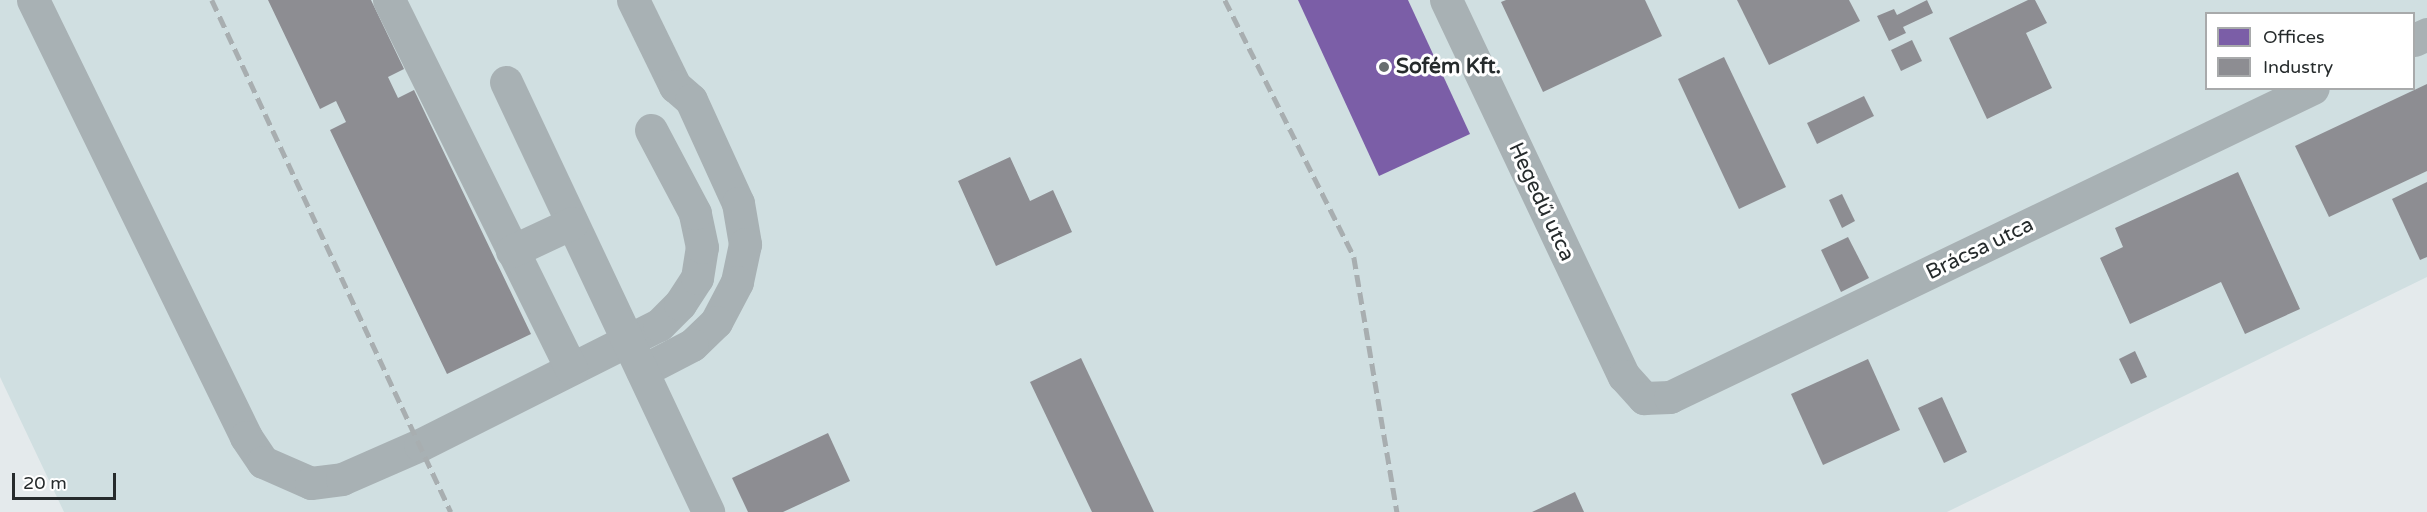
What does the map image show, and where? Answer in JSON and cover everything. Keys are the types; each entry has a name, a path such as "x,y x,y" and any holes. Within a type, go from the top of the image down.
{"lane":[{"path":"33,0 246,437 263,462 311,483 342,479 420,445 659,325 680,304 697,278 702,247 695,213 651,130"},
{"path":"389,0 571,369"},
{"path":"633,0 675,86 691,100 738,202 746,244 737,282 716,322 692,345 642,371"},
{"path":"653,0 693,81 691,100"},
{"name":"Hegedű utca","path":"1446,0 1624,376 1644,398"},
{"path":"506,82 708,512"},
{"name":"Brácsa utca","path":"1644,398 1670,397 2309,90"},
{"path":"512,251 572,223"}],"shaded area":[{"path":"0,0 2427,0 2427,277 1947,512 64,512 0,377"}],"building: Offices":[{"name":"Sofém Kft.","path":"1298,0 1408,0 1470,134 1379,176"}],"building: Industry":[{"path":"268,0 371,0 404,69 388,77 398,98 414,90 531,334 447,374 330,130 346,122 336,101 320,109"},
{"path":"1506,0 1645,0 1662,36 1543,92 1501,2"},
{"path":"1737,0 1849,0 1860,21 1769,65"},
{"path":"1927,0 1933,13 1903,27 1906,33 1889,41 1877,16 1894,9 1897,15"},
{"path":"2028,0 2035,0 2047,23 2026,33 2052,88 1987,119 1949,38"},
{"path":"1912,40 1922,61 1901,71 1891,50"},
{"path":"1724,57 1786,187 1739,209 1678,79"},
{"path":"2427,84 2427,171 2329,217 2295,146"},
{"path":"1864,96 1874,116 1817,144 1807,123"},
{"path":"1010,157 1030,201 1053,190 1072,232 996,266 958,181"},
{"path":"2238,172 2300,309 2245,334 2221,282 2130,324 2100,258 2123,247 2115,228"},
{"path":"2427,182 2427,257 2420,260 2392,199"},
{"path":"1842,194 1855,221 1842,228 1829,200"},
{"path":"1848,237 1869,278 1841,292 1821,250"},
{"path":"2135,351 2147,377 2131,384 2119,359"},
{"path":"1081,358 1154,512 1092,512 1030,382"},
{"path":"1868,359 1900,430 1823,465 1791,394"},
{"path":"1942,397 1967,452 1944,463 1918,408"},
{"path":"828,433 850,481 783,512 748,512 732,478"},
{"path":"1575,492 1584,512 1532,512"}],"railway":[{"path":"212,0 451,512"},
{"path":"1225,0 1354,257 1397,512"}],"place":[{"name":"Sofém Kft.","path":"1384,67"}]}
